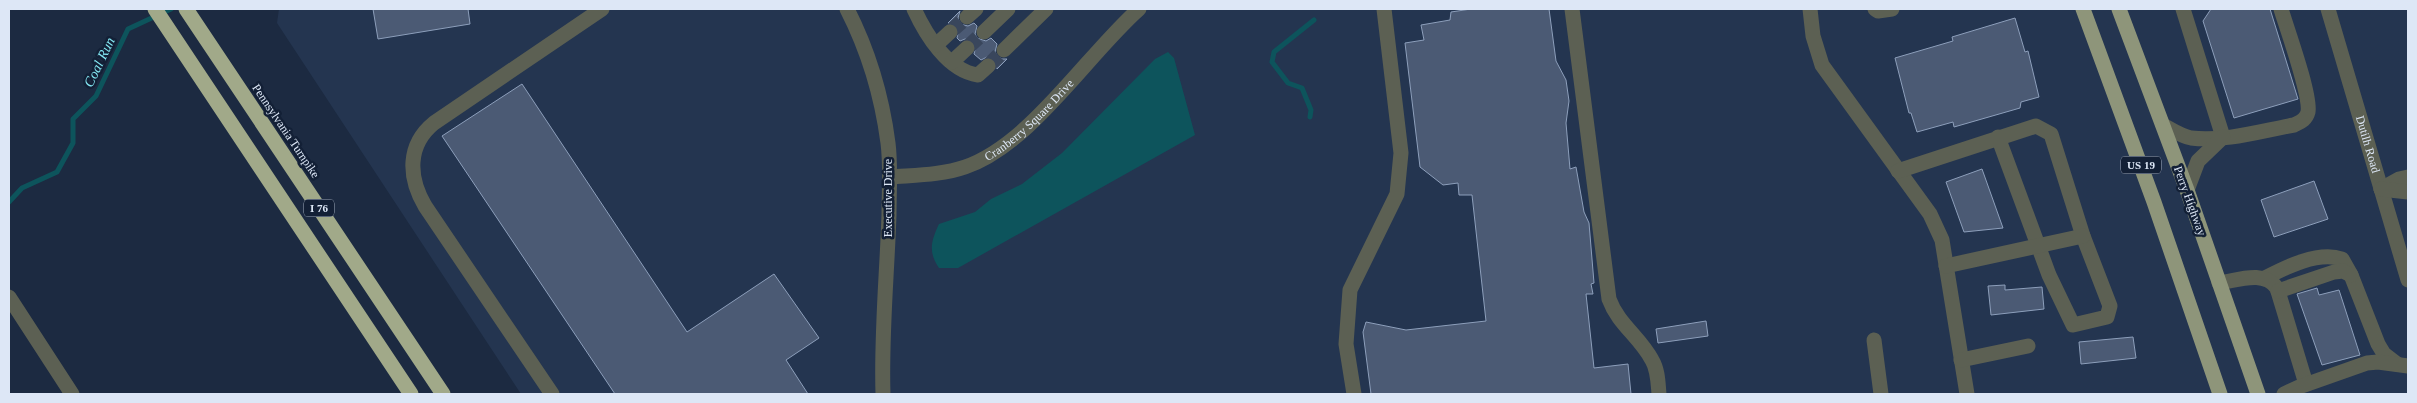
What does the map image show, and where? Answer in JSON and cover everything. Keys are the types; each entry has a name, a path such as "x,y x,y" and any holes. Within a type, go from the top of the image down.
{"highway":[{"name":"I 76","path":"155,9 411,394"},
{"name":"Pennsylvania Turnpike","path":"190,15 443,394"}],"main road":[{"name":"US 19","path":"2083,9 2154,202 2220,394"},
{"name":"Perry Highway","path":"2119,9 2187,190 2258,394"}],"street":[{"path":"552,394 425,206 414,181 413,154 424,132 434,123 602,9"},
{"name":"Executive Drive","path":"847,9 862,41 876,82 888,143 890,177 883,394"},
{"path":"914,9 925,31 936,45 965,73 978,76 988,66"},
{"path":"984,32 1008,9"},
{"path":"1004,50 1046,9"},
{"name":"Cranberry Square Drive","path":"890,177 963,168 1000,150 1041,112 1139,9"},
{"path":"1354,394 1346,344 1350,290 1397,194 1400,161 1384,9"},
{"path":"1572,9 1609,299 1621,322 1652,358 1656,369 1659,394"},
{"path":"1810,9 1814,36 1822,65 1930,214 1942,240 1967,394"},
{"path":"1875,9 1878,11 1892,9"},
{"path":"2183,9 2223,138"},
{"path":"2163,126 2189,138 2223,138 2294,125 2304,120 2308,113 2307,96 2281,9"},
{"name":"Dutilh Road","path":"2328,9 2381,190 2407,270"},
{"path":"936,45 950,32"},
{"path":"952,62 968,48"},
{"path":"1898,171 1998,137 2036,126 2051,134 2082,236 2110,306 2108,317 2073,325 2049,274 1998,137"},
{"path":"2187,190 2198,160 2223,138"},
{"path":"2381,190 2399,179 2408,177"},
{"path":"2381,190 2408,192"},
{"path":"1946,266 2082,236"},
{"path":"2220,283 2265,278 2284,268 2327,257 2342,260 2351,275 2384,354 2402,365"},
{"path":"2278,291 2334,272 2343,271 2351,275"},
{"path":"2265,278 2272,282 2278,291 2306,384"},
{"path":"9,297 72,394"},
{"path":"2366,363 2372,350 2372,328"},
{"path":"1874,340 1881,394"},
{"path":"1961,360 2028,346"},
{"path":"2284,394 2306,384 2366,363 2402,365"}],"shaded area":[{"path":"279,9 2408,9 2408,394 521,394 277,23"},
{"path":"1168,52 1174,58 1195,135 958,268 939,268 933,257 932,246 939,224 975,212 991,199 1022,184 1062,153 1155,59"}],"building":[{"path":"373,9 468,9 470,24 378,39"},
{"path":"1471,9 1549,9 1556,61 1566,80 1569,101 1566,123 1570,169 1576,167 1584,212 1589,223 1594,283 1591,284 1593,294 1586,294 1594,368 1628,364 1631,394 1371,394 1363,332 1366,322 1406,330 1486,321 1472,195 1459,195 1458,183 1443,185 1420,167 1405,43 1424,40 1421,25 1450,20 1451,12"},
{"path":"2211,9 2270,9 2298,99 2234,118 2203,21"},
{"path":"960,11 958,18 960,24 968,26 974,23 977,26 975,34 977,38 986,41 991,38 997,44 995,52 997,56 1007,59 997,69 995,59 987,57 981,60 974,54 976,46 973,41 965,39 960,41 957,38 959,30 957,26 948,23"},
{"path":"2015,18 2025,52 2028,51 2039,97 2021,102 2020,108 1954,127 1953,122 1917,132 1911,113 1909,113 1895,58 1953,41 1952,37"},
{"path":"522,84 687,332 774,274 819,338 786,360 808,394 615,394 442,136"},
{"path":"1982,169 2003,228 1964,232 1946,182"},
{"path":"2314,181 2328,219 2274,237 2261,200"},
{"path":"2005,285 2005,290 2042,287 2044,309 1991,315 1988,286"},
{"path":"2317,288 2319,295 2339,290 2360,355 2322,365 2297,294"},
{"path":"1706,321 1708,336 1658,343 1656,329"},
{"path":"2133,337 2136,358 2081,364 2079,342"}],"waterway":[{"name":"Coal Run","path":"9,202 22,188 57,172 73,143 73,119 96,96 128,29 171,9"},
{"path":"1310,117 1311,110 1302,88 1288,83 1272,62 1274,52 1314,20"}],"tunnel":[{"path":"950,32 967,17"},
{"path":"967,48 984,32"},
{"path":"988,66 1004,50"}]}
